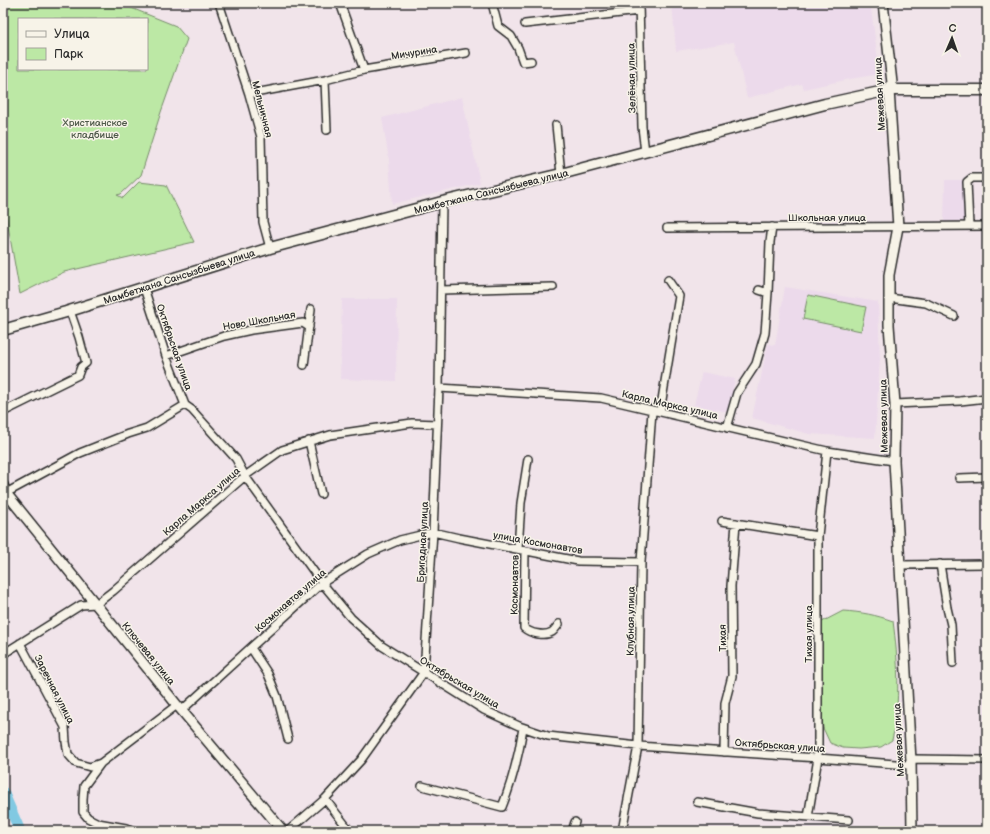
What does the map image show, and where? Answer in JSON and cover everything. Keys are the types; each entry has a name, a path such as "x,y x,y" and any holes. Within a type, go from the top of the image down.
{"main road":[{"name":"Мамбетжана Сансызбыева улица","path":"3,330 70,311 270,248 442,202 561,174 825,104 890,90 987,90"}],"street":[{"name":"Мельничная","path":"219,3 250,94 261,137 263,222 270,248"},
{"path":"340,3 364,70"},
{"path":"492,3 498,26 511,36 518,48 523,62 531,61"},
{"name":"Зелёная улица","path":"639,3 642,127 645,152"},
{"name":"Межевая улица","path":"882,3 892,83 890,90 898,227 888,274 889,325 895,404 894,461 911,761 912,831"},
{"path":"525,24 639,11"},
{"name":"Мичурина","path":"250,94 325,80 364,70 466,53"},
{"path":"325,80 327,130"},
{"path":"556,125 561,174"},
{"path":"969,226 967,182 972,178 987,178"},
{"name":"Бригадная улица","path":"424,672 433,532 439,388 442,202"},
{"name":"Школьная улица","path":"667,228 987,226"},
{"path":"727,428 737,393 756,364 765,333 772,227"},
{"name":"Клубная улица","path":"621,831 638,746 641,562 656,411 679,296 668,280"},
{"path":"441,290 553,287"},
{"name":"Октябрьская улица","path":"144,288 166,356 185,405 192,410 236,459 245,476 322,583 351,618 382,646 484,710 523,728 548,736 638,746 908,765 913,759 987,760"},
{"path":"759,290 768,293"},
{"path":"889,298 926,303 954,316"},
{"name":"Ново Школьная","path":"304,365 310,327 310,309"},
{"path":"3,412 78,375 81,367 86,363 70,311"},
{"name":"Ново Школьная","path":"166,356 224,336 251,330 303,323 310,327"},
{"name":"Карла Маркса улица","path":"439,388 601,398 827,451 894,461"},
{"path":"895,404 960,401 987,398"},
{"path":"4,491 80,453 147,428 185,405"},
{"name":"Карла Маркса улица","path":"3,654 81,605 96,604 113,591 245,476 282,450 330,435 412,423 437,424"},
{"path":"309,441 321,494"},
{"name":"Тихая улица","path":"808,817 818,758 818,536 827,451"},
{"name":"Космонавтов","path":"528,459 521,503 524,628 529,632 541,634 551,633 559,624"},
{"path":"959,478 987,477"},
{"name":"Ключевая улица","path":"4,491 179,707 283,831"},
{"path":"722,521 818,536"},
{"name":"Тихая","path":"724,752 725,703 732,676 731,586 736,523"},
{"name":"улица Космонавтов","path":"433,532 578,561 641,562"},
{"name":"Космонавтов улица","path":"99,766 179,707 251,648 322,583 368,554 400,540 433,532"},
{"path":"940,564 951,625 953,663"},
{"path":"900,565 987,564"},
{"name":"Заречная улица","path":"20,643 65,727 68,754 76,763 90,767 99,766"},
{"path":"251,648 268,674 277,696 288,739"},
{"path":"288,831 325,799 361,760 424,672"},
{"path":"422,786 502,807 520,748 523,728"},
{"path":"99,766 84,786 83,812 88,818 98,823 135,831"},
{"path":"325,799 350,831"},
{"path":"697,802 758,813 849,820"},
{"path":"572,831 575,822"}],"shaded area":[{"path":"672,3 867,3 871,9 880,74 804,89 802,84 747,98 734,42 676,51"},
{"path":"462,97 480,183 392,204 389,160 382,118"},
{"path":"945,180 964,180 967,223 944,223"},
{"path":"785,287 878,302 880,359 875,438 809,434 752,418 768,344 775,345"},
{"path":"342,299 397,299 396,381 340,379"},
{"path":"702,372 735,379 728,412 694,405"}],"green space":[{"name":"Христианское кладбище","path":"3,3 119,3 176,26 187,39 161,112 141,175 121,194 117,195 123,198 139,182 166,185 194,242 64,272 20,294 4,203"},
{"path":"808,295 866,307 861,331 803,319"},
{"path":"843,611 868,614 893,621 898,680 897,711 892,740 881,747 859,749 843,748 830,743 823,728 821,708 820,623"}],"waterway":[{"path":"3,792 20,831"}]}
